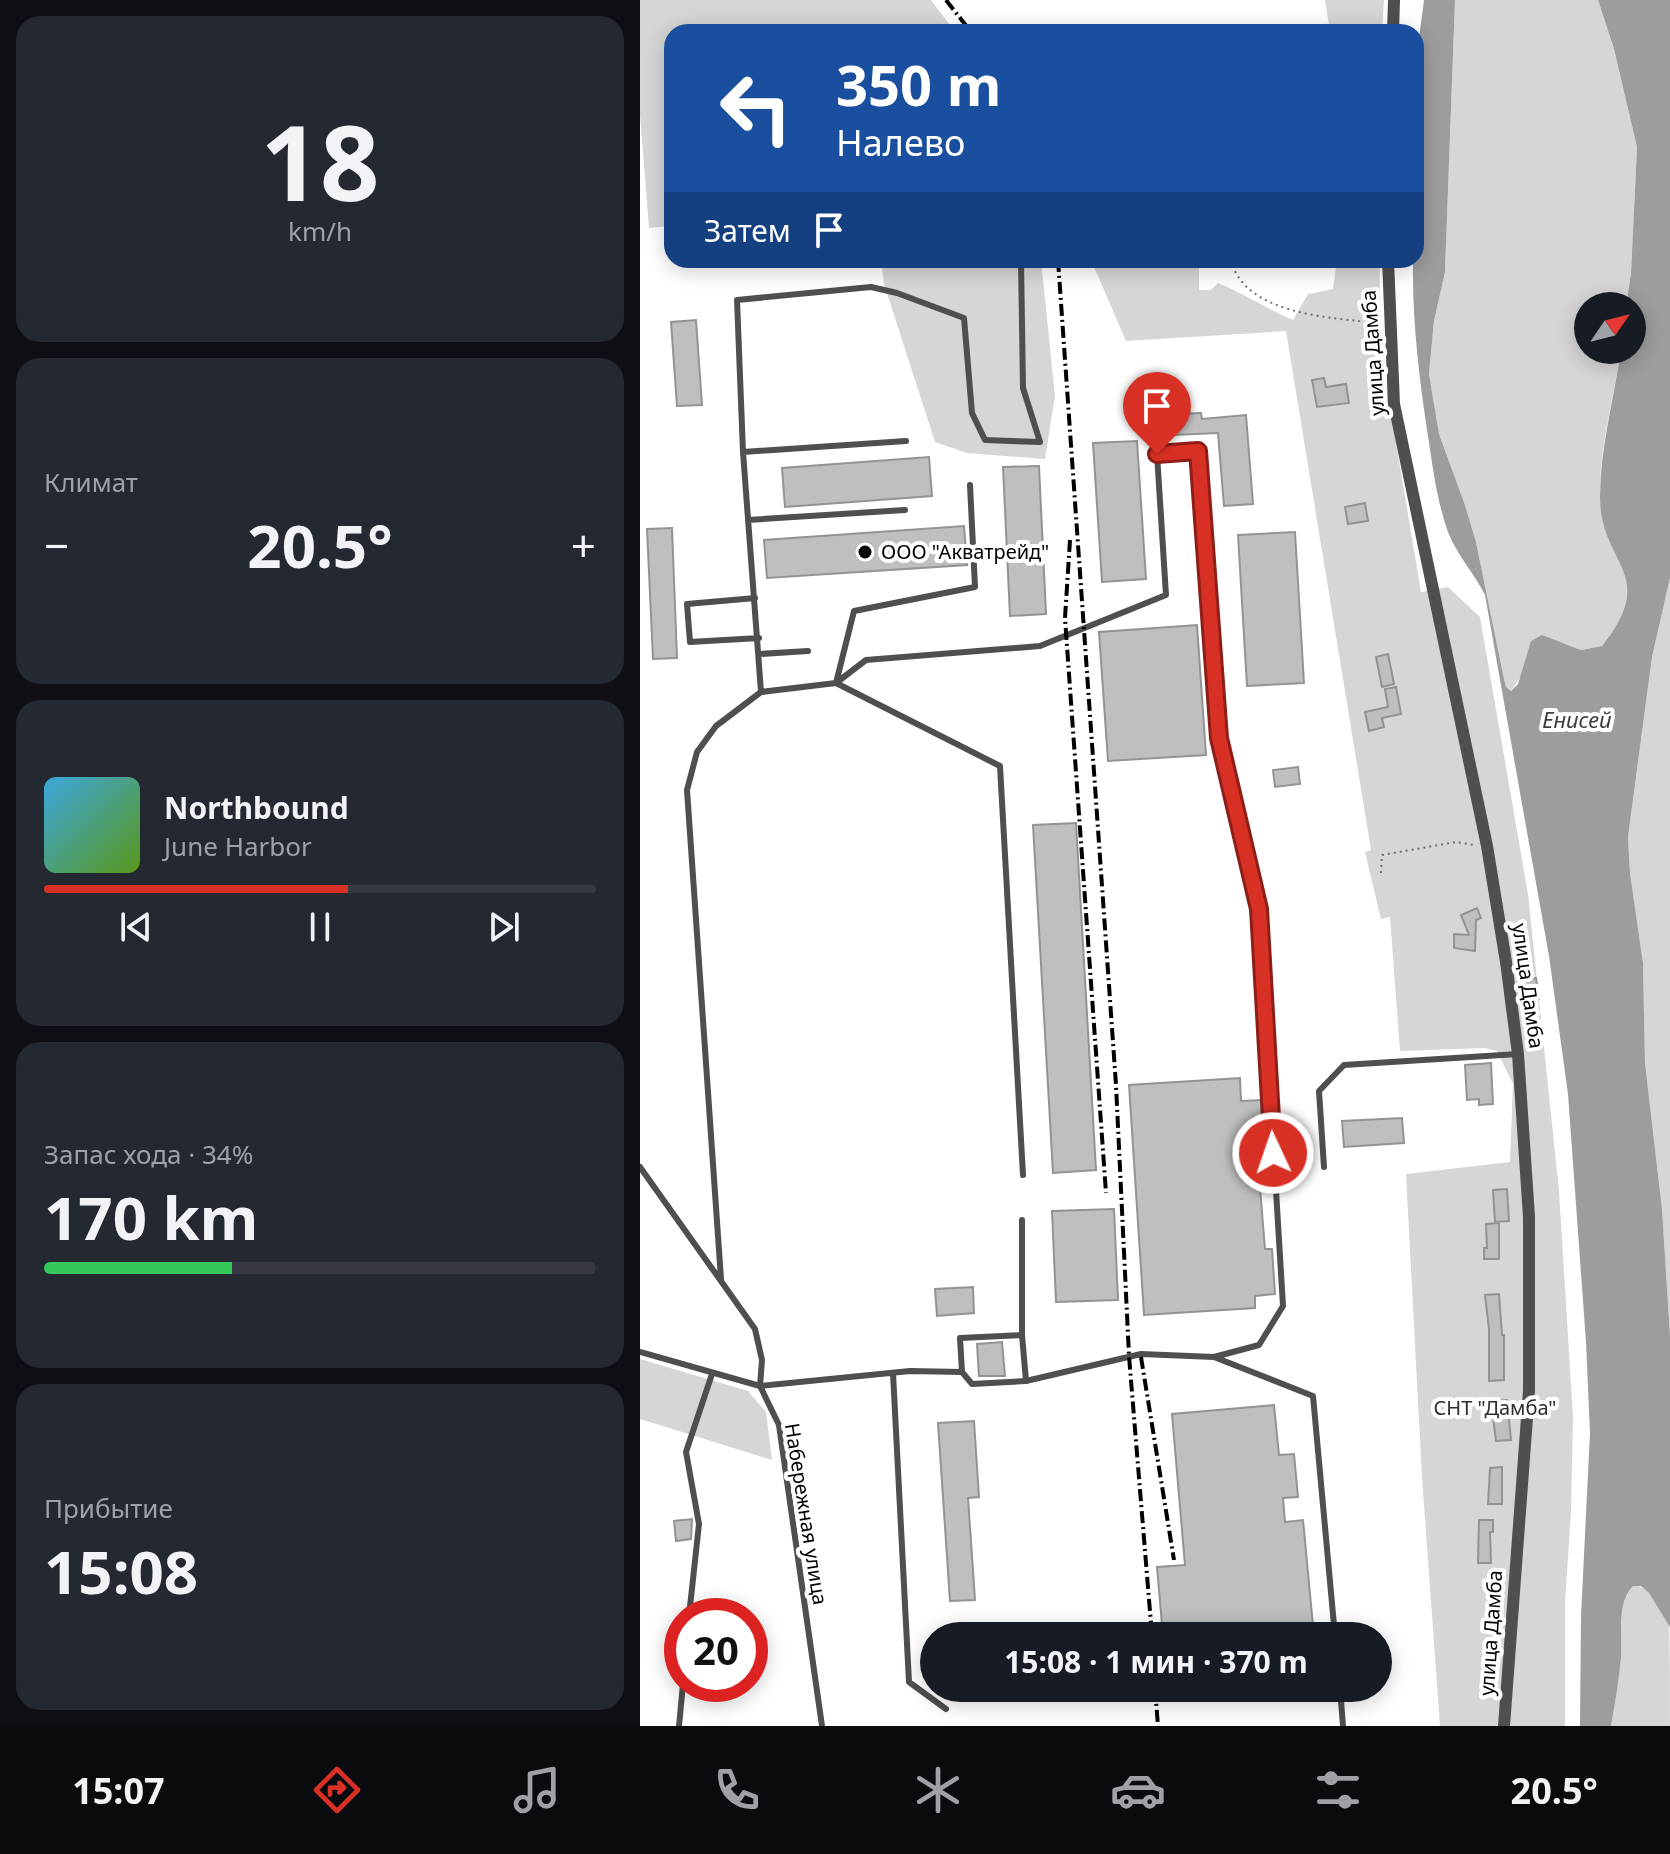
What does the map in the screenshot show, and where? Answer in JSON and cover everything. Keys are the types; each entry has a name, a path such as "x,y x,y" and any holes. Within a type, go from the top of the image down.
{"street":[{"path":"1393,24 1394,0"},
{"name":"улица Дамба","path":"1388,268 1394,404 1487,846 1518,1054 1529,1217 1529,1391 1504,1726"}],"lane":[{"path":"761,692 743,452 737,300 871,287 897,293 964,318 972,413 985,440 1040,442 1023,388 1021,268"},
{"path":"743,452 906,441"},
{"path":"721,1279 687,790 697,752 716,726 761,692 836,683 866,660 1040,646 1166,595 1157,454 1198,451 1219,738 1259,909 1283,1306 1259,1345 1214,1357 1141,1354 1026,1381 972,1384 962,1372 960,1338 1022,1335"},
{"path":"836,683 854,611 975,587 970,485"},
{"path":"748,520 905,510"},
{"path":"755,598 687,604 690,642 759,638"},
{"path":"760,654 808,651"},
{"path":"836,683 1000,766 1023,1175"},
{"path":"1324,1167 1319,1091 1344,1065 1518,1054"},
{"path":"640,1167 755,1329 762,1360 760,1386"},
{"path":"1022,1220 1022,1335 1026,1381"},
{"path":"640,1352 760,1386 893,1373 962,1372"},
{"path":"1214,1357 1313,1396 1334,1622"},
{"path":"893,1373 909,1682 946,1709"},
{"path":"691,1598 699,1524 686,1452 712,1374"},
{"name":"Набережная улица","path":"760,1386 779,1425 822,1726"},
{"path":"679,1726 681,1702"},
{"path":"1341,1702 1343,1726"}],"path":[{"path":"1233,268 1245,285 1262,300 1295,311 1389,324"},
{"path":"1381,873 1382,855 1456,842 1487,846"}],"green space":[{"path":"640,0 931,0 949,24 664,24 664,227 649,228 640,115"},
{"path":"1325,0 1384,0 1382,24 1329,24"},
{"path":"1455,0 1598,0 1614,49 1637,147 1631,273 1628,292 1574,292 1574,364 1618,364 1604,442 1600,497 1603,520 1627,585 1626,601 1602,646 1581,650 1564,643 1521,676 1511,691 1504,679 1476,542 1439,434 1429,374 1434,321 1445,272"},
{"path":"882,268 1042,268 1055,396 1045,459 967,453 935,442 884,284"},
{"name":"СНТ \"Дамба\"","path":"1094,268 1199,268 1199,290 1211,290 1218,283 1293,320 1308,294 1333,289 1336,268 1380,268 1379,341 1421,592 1448,587 1480,617 1528,894 1559,1191 1573,1417 1565,1602 1565,1726 1440,1726 1422,1477 1406,1174 1510,1162 1513,1084 1497,1051 1485,1048 1400,1051 1390,917 1381,919 1365,852 1371,850 1286,331 1126,341"},
{"path":"1670,578 1670,1335 1662,1209 1645,1063 1643,963 1628,837 1652,657"},
{"path":"640,1359 748,1391 766,1412 772,1460 640,1419"},
{"path":"1634,1585 1651,1594 1669,1625 1670,1726 1611,1726 1620,1666 1623,1610"}],"water":[{"name":"Енисей","path":"1424,0 1455,0 1445,272 1434,321 1429,374 1439,434 1476,542 1504,679 1511,691 1518,684 1531,641 1542,635 1581,650 1602,646 1619,621 1626,601 1627,585 1623,570 1602,520 1601,479 1619,364 1646,364 1646,292 1628,292 1637,147 1614,49 1598,0 1670,0 1670,578 1652,657 1628,837 1643,963 1645,1063 1662,1209 1670,1335 1670,1627 1649,1593 1641,1586 1633,1586 1622,1610 1621,1658 1611,1726 1580,1726 1581,1616 1590,1433 1568,1094 1549,956 1485,595 1456,548 1444,520 1419,370 1413,268 1424,268 1424,24 1421,24"}],"building":[{"path":"696,320 702,405 677,406 671,322"},
{"path":"1324,378 1326,387 1346,384 1349,403 1317,407 1312,380"},
{"path":"1201,413 1202,419 1246,415 1253,504 1224,506 1218,433 1151,436 1150,415"},
{"path":"1137,441 1146,579 1102,582 1093,443"},
{"path":"929,457 932,496 785,507 782,468"},
{"path":"1039,466 1046,614 1010,616 1003,467"},
{"path":"1365,503 1368,521 1348,524 1345,507"},
{"name":"ООО \"Акватрейд\"","path":"964,526 967,565 767,578 764,540"},
{"path":"672,528 677,658 653,659 647,529"},
{"path":"1295,532 1304,683 1247,686 1238,535"},
{"path":"1197,625 1206,755 1108,761 1099,632"},
{"path":"1388,654 1394,684 1382,687 1376,657"},
{"path":"1396,687 1401,714 1382,718 1384,727 1369,731 1365,712 1388,707 1385,689"},
{"path":"1298,767 1300,784 1275,787 1273,770"},
{"path":"1076,823 1096,1170 1053,1173 1033,825"},
{"path":"1477,908 1481,918 1476,920 1475,951 1454,948 1454,934 1469,935 1461,915"},
{"path":"1536,978 1539,999 1520,1001 1517,980"},
{"path":"1491,1063 1493,1104 1479,1105 1479,1099 1467,1100 1465,1065"},
{"path":"1240,1078 1241,1101 1262,1100 1268,1187 1260,1188 1265,1249 1272,1249 1275,1294 1255,1296 1255,1308 1144,1315 1129,1085"},
{"path":"1402,1118 1404,1143 1344,1147 1342,1121"},
{"path":"1507,1189 1509,1221 1495,1222 1493,1190"},
{"path":"1114,1209 1118,1300 1056,1302 1052,1211"},
{"path":"1499,1223 1499,1259 1484,1259 1486,1224"},
{"path":"973,1287 974,1313 937,1316 935,1289"},
{"path":"1499,1294 1504,1335 1504,1380 1489,1381 1489,1329 1485,1295"},
{"path":"1002,1342 1005,1376 979,1376 977,1344"},
{"path":"1507,1400 1511,1440 1496,1441 1491,1401"},
{"path":"1274,1405 1279,1455 1294,1454 1298,1497 1283,1498 1285,1522 1303,1520 1313,1622 1162,1622 1157,1567 1185,1565 1172,1414"},
{"path":"974,1421 979,1497 968,1498 975,1600 950,1601 938,1423"},
{"path":"1502,1467 1502,1504 1488,1504 1490,1468"},
{"path":"692,1519 691,1539 676,1541 674,1521"},
{"path":"1479,1520 1493,1520 1493,1532 1490,1532 1491,1563 1478,1563"}],"railway":[{"path":"946,0 965,24"},
{"path":"1059,268 1116,1085 1129,1356 1151,1622"},
{"path":"1070,540 1065,618 1106,1193"},
{"path":"1141,1357 1174,1560"},
{"path":"1156,1702 1158,1726"}],"place":[{"name":"ООО \"Акватрейд\"","path":"865,552"}],"route":[{"path":"1157,454 1198,451 1219,738 1259,909 1273,1153"}]}
